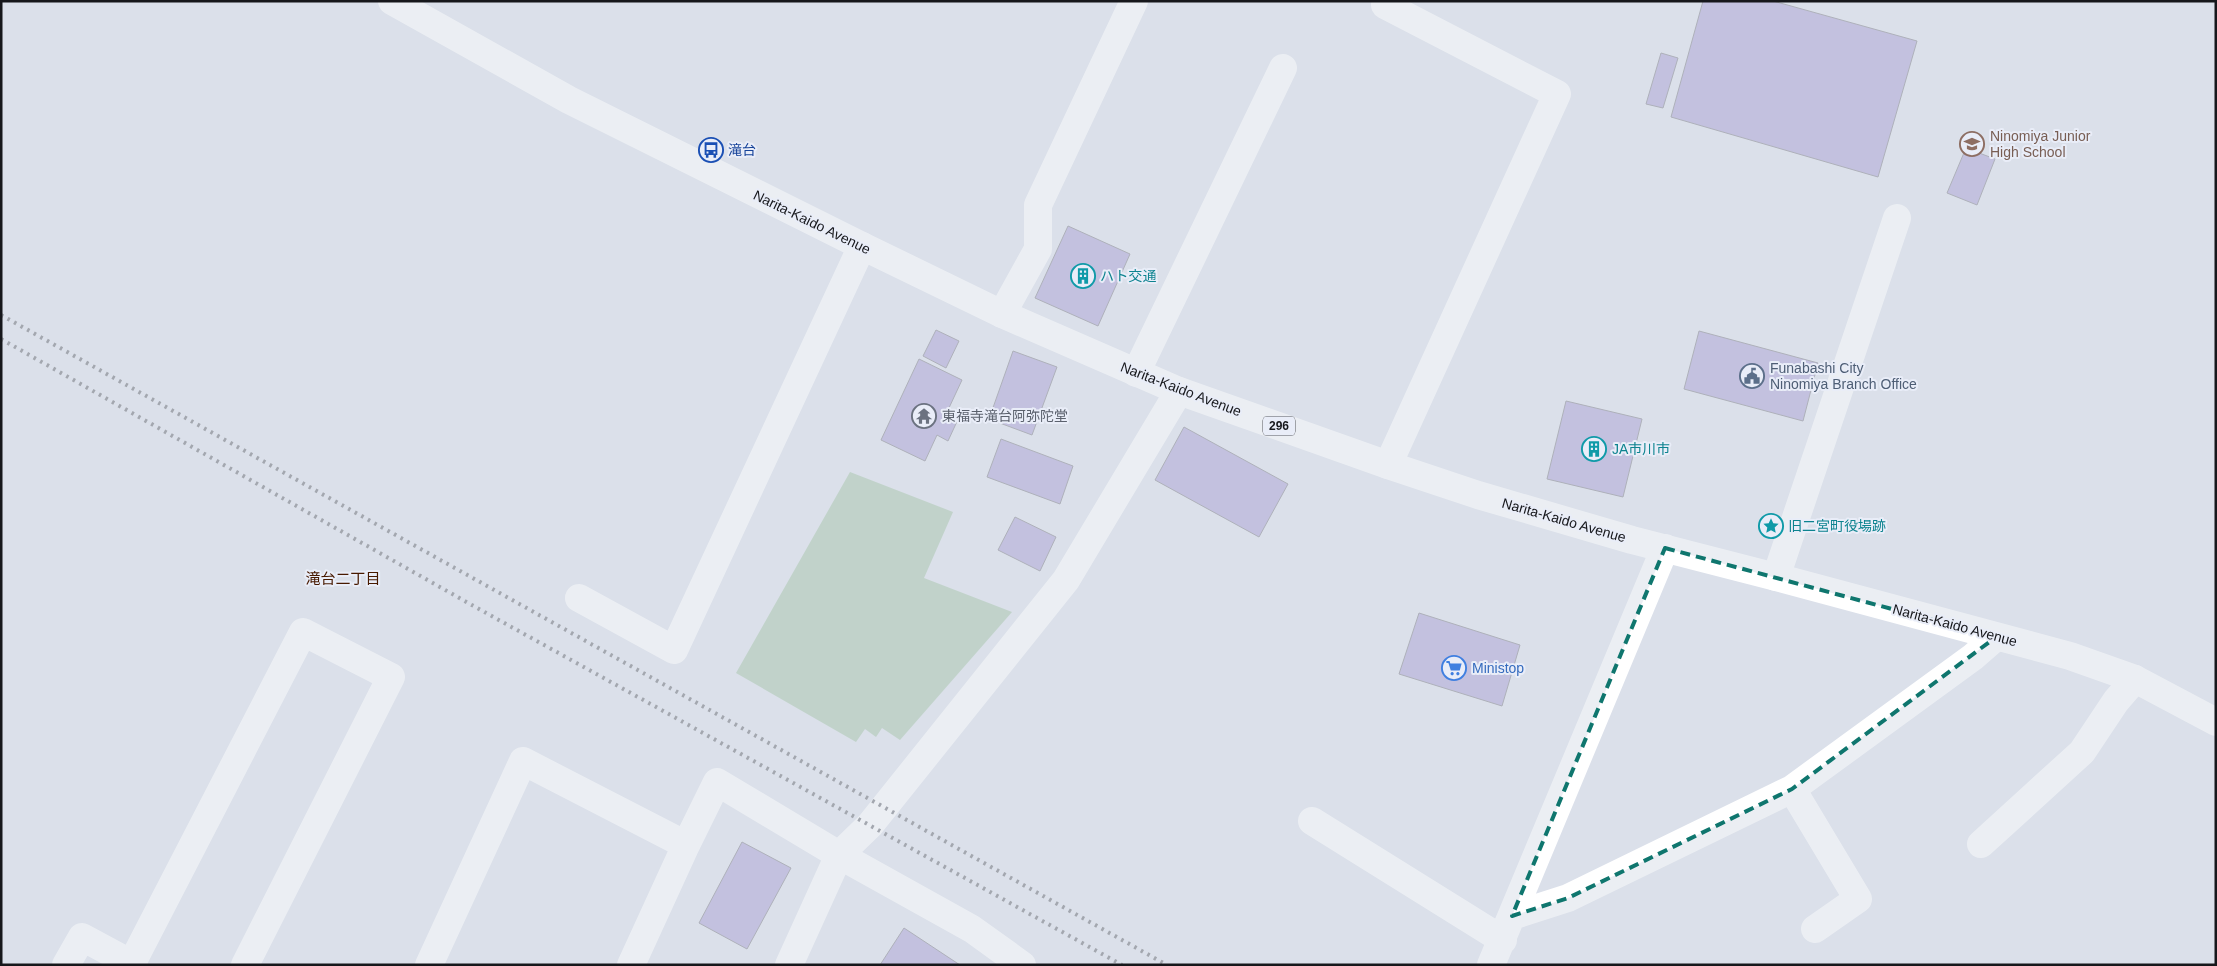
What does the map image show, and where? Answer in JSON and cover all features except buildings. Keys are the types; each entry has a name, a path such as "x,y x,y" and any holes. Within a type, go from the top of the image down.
{"main road":[{"name":"Narita-Kaido Avenue","path":"392,1 569,100 862,246 1002,314 1179,391 1478,495 1665,548 2070,656 2135,679 2216,722"},
{"path":"1002,314 1038,249 1038,205 1134,1"},
{"path":"1386,1 1385,5 1557,94 1388,465"},
{"path":"1136,372 1283,68"},
{"path":"1776,577 1897,218"},
{"path":"579,598 674,650 862,246"},
{"path":"789,965 839,855 870,825 1066,580 1179,391"},
{"path":"1501,948 1665,548"},
{"path":"66,965 82,937 133,964 303,632 391,677 245,965"},
{"path":"1501,948 1568,898 1792,789 1973,657 1996,637"},
{"path":"1981,844 2082,752 2116,701 2135,679"},
{"path":"429,965 523,761 686,845"},
{"path":"632,965 686,845 717,782 839,855 972,929 1022,965"},
{"path":"1792,789 1858,898 1815,928"},
{"path":"1312,821 1501,948"}],"highlighted area":[{"path":"1665,548 1996,637 1792,789 1568,898 1512,916"}],"green space":[{"path":"850,472 953,512 924,578 1012,612 900,740 882,728 876,737 865,729 856,742 736,673"}],"railway":[{"path":"1,315 1167,965"},
{"path":"1,339 470,604 1122,965"}],"place":[{"name":"Ninomiya Junior High School","path":"1972,144"},
{"name":"滝台","path":"711,150"},
{"name":"ハト交通","path":"1083,276"},
{"name":"Funabashi City Ninomiya Branch Office","path":"1752,376"},
{"name":"東福寺滝台阿弥陀堂","path":"924,416"},
{"name":"JA市川市","path":"1594,449"},
{"name":"旧二宮町役場跡","path":"1771,526"},
{"name":"Ministop","path":"1454,668"}],"district":[{"name":"滝台二丁目","path":"343,578"}]}
